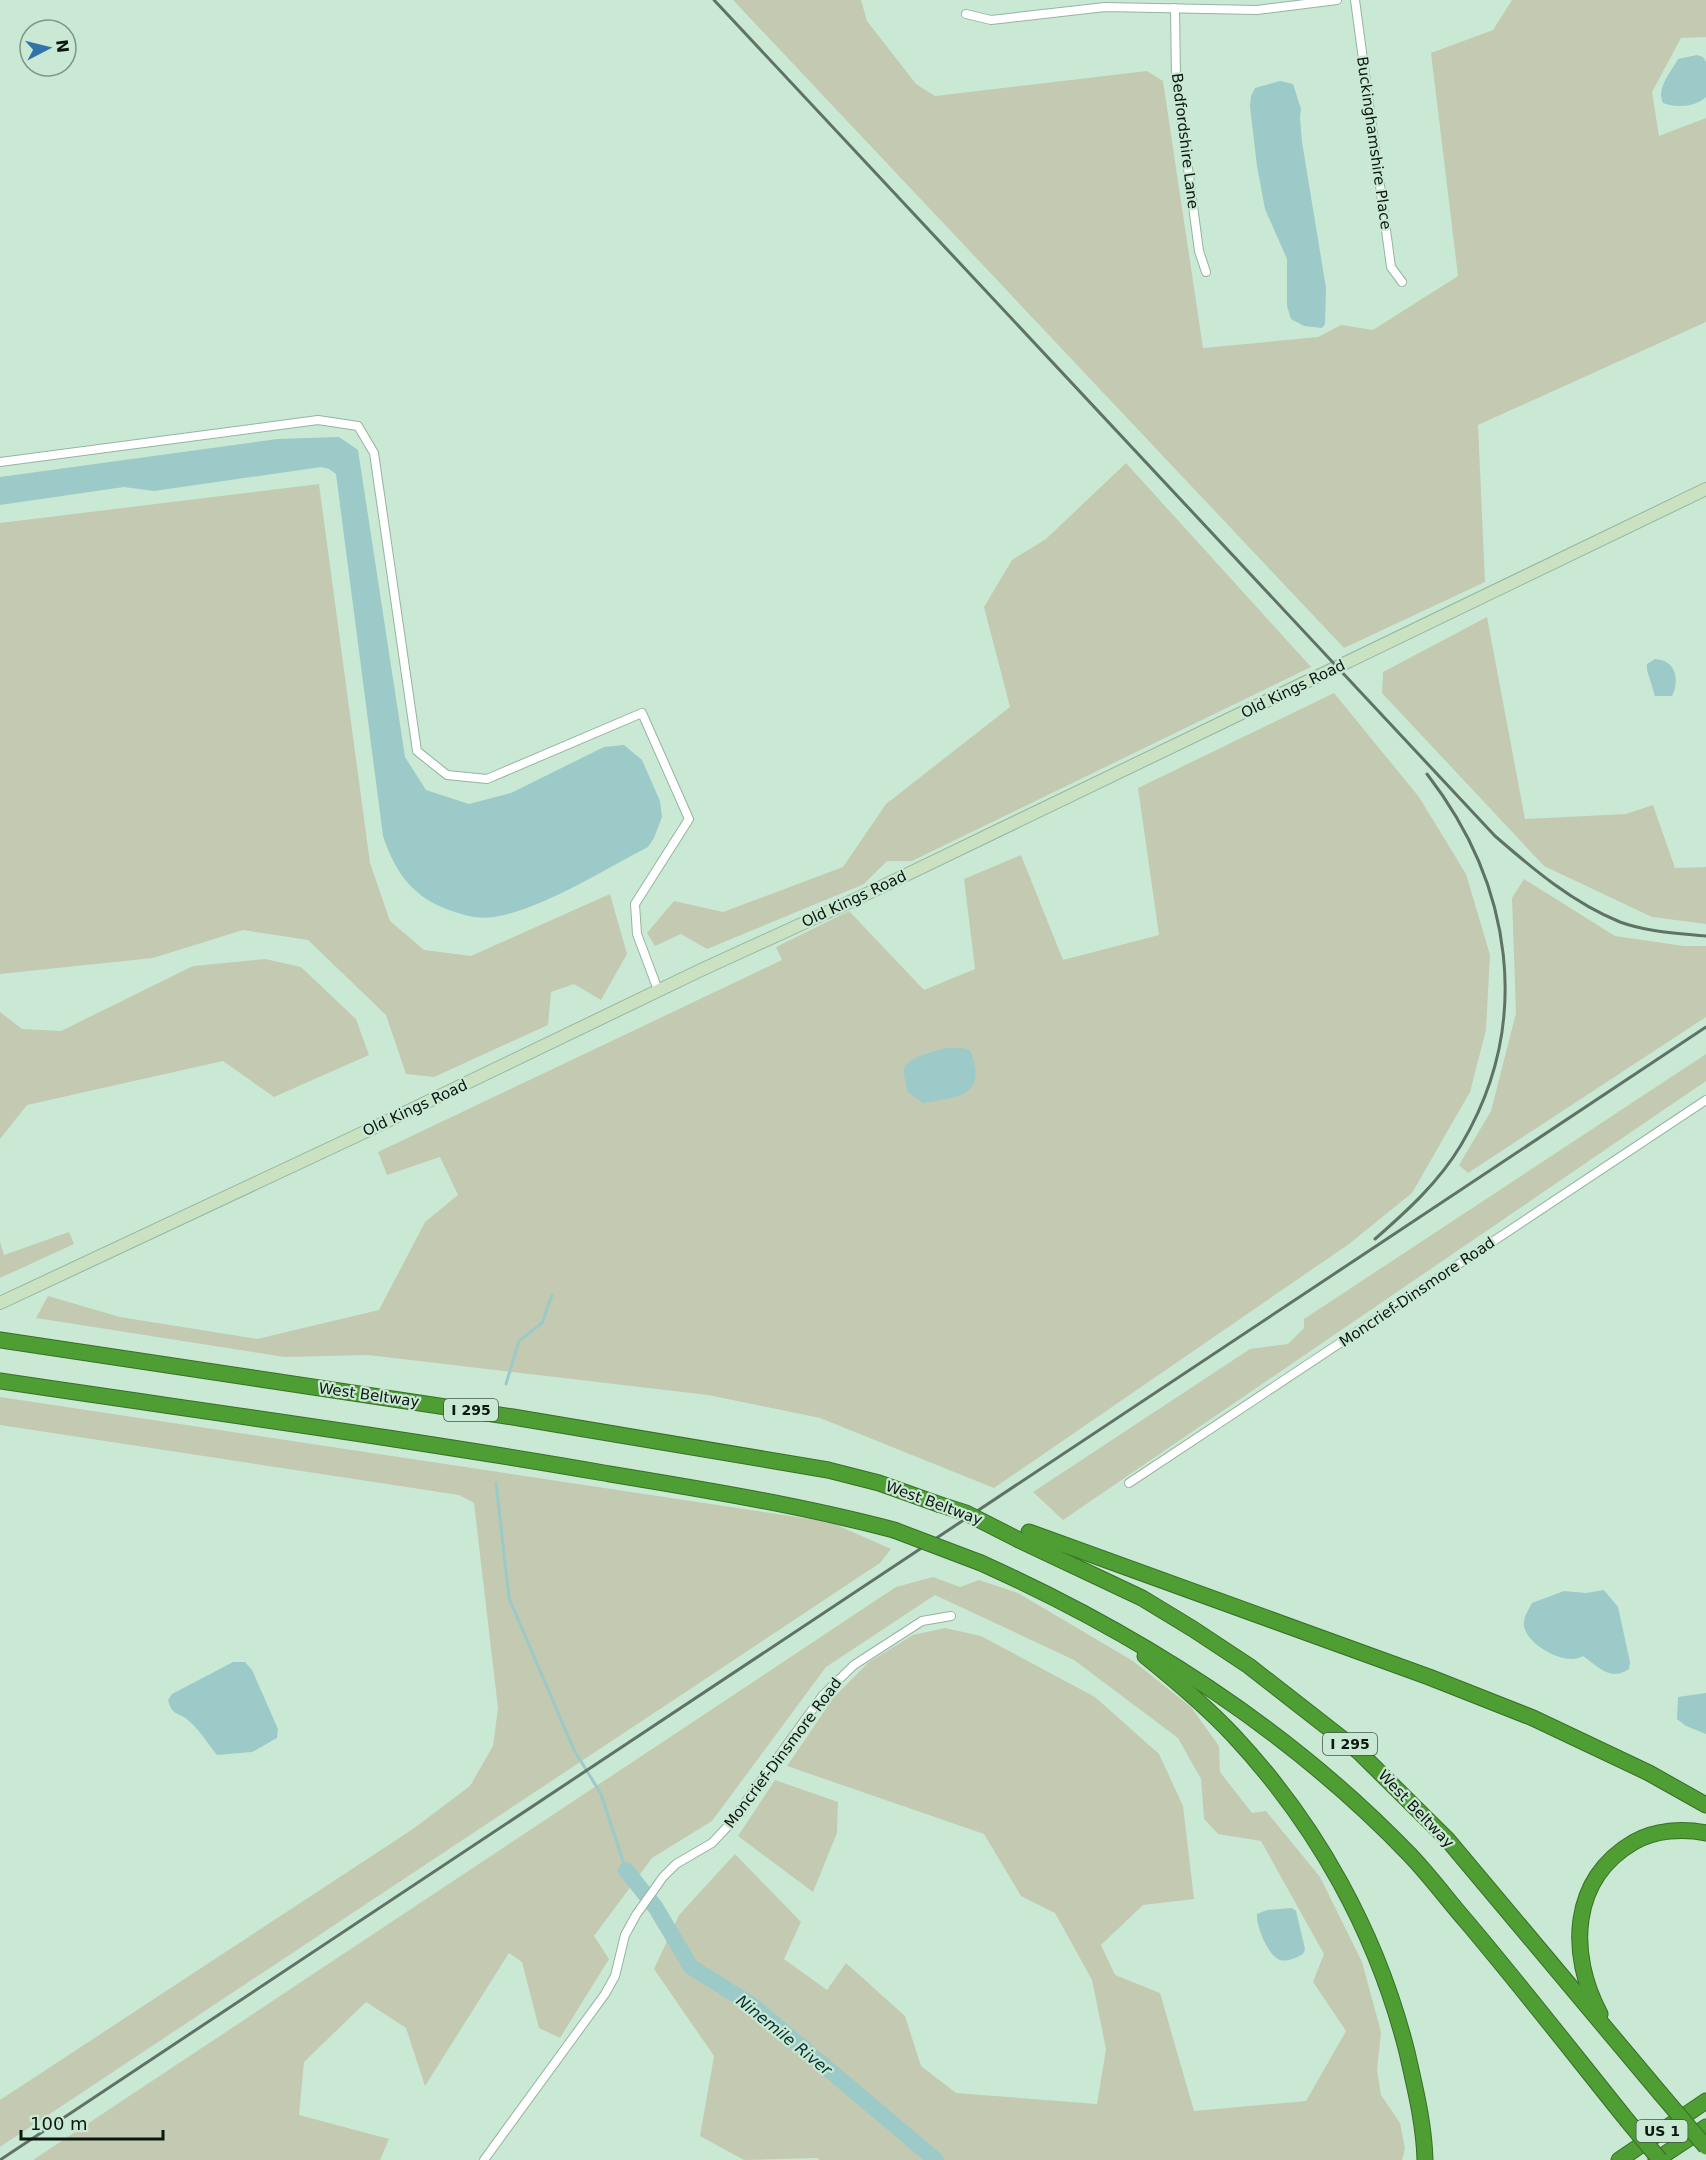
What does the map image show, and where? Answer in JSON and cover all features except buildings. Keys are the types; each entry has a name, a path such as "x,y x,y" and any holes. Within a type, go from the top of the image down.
{"highway":[{"name":"West Beltway","path":"0,1340 513,1417 828,1470 879,1483 1024,1536 1142,1598 1250,1665 1358,1751 1447,1839 1706,2147"},
{"name":"I 295","path":"0,1381 516,1457 834,1514 894,1530 981,1563 1048,1593 1182,1669 1254,1718 1340,1788 1411,1856 1499,1960 1658,2160"},
{"path":"1024,1536 1429,1677 1533,1718 1649,1773 1706,1805"},
{"path":"1113,1630 1179,1684 1233,1735 1277,1786 1322,1849 1356,1911 1399,2020 1419,2107 1425,2160"},
{"path":"1611,2035 1595,2004 1584,1972 1580,1942 1581,1917 1592,1883 1603,1866 1621,1850 1641,1838 1678,1830 1706,1833"},
{"name":"US 1","path":"1619,2160 1706,2101"},
{"name":"US 1","path":"1658,2160 1706,2127"}],"street":[{"path":"966,14 991,20 1105,7 1248,10 1291,3 1337,0"},
{"name":"Buckinghamshire Place","path":"1355,0 1391,267 1402,282"},
{"name":"Bedfordshire Lane","path":"1175,8 1176,78 1199,251 1206,272"},
{"path":"0,462 318,420 357,426 374,453 417,751 447,775 487,779 642,713 688,819 635,903 637,934 658,990"},
{"name":"Old Kings Road","path":"0,1303 371,1129 658,990 854,900 1706,489"},
{"name":"Moncrief-Dinsmore Road","path":"1129,1483 1706,1100"},
{"name":"Moncrief-Dinsmore Road","path":"484,2160 605,1994 615,1976 625,1935 663,1877 676,1864 711,1843 729,1825 823,1695 838,1678 873,1651 922,1621 951,1616"}],"green space":[{"path":"733,0 861,0 867,21 916,84 935,96 1147,71 1163,81 1203,348 1318,337 1341,325 1373,330 1458,276 1431,53 1493,30 1512,0 1706,0 1706,37 1681,38 1652,92 1659,136 1706,118 1706,322 1478,425 1485,582 1344,648"},
{"path":"1126,463 1311,667 912,861 887,861 864,884 707,949 681,934 655,946 647,933 674,901 723,912 843,867 886,804 1010,707 984,607 1012,560 1046,539"},
{"path":"319,484 370,863 390,921 424,950 471,956 610,894 627,954 601,1000 574,984 551,992 548,1025 434,1077 406,1074 386,1015 308,940 243,930 153,958 0,974 0,523"},
{"path":"1487,617 1525,819 1626,814 1653,805 1675,868 1706,867 1706,924 1652,917 1544,866 1382,693 1383,672"},
{"path":"1334,693 1419,797 1466,874 1490,955 1486,1030 1470,1092 1412,1193 1349,1244 994,1488 820,1418 708,1395 368,1355 285,1357 36,1318 48,1296 120,1317 257,1339 379,1310 425,1222 458,1195 440,1157 387,1175 378,1152 782,960 776,947 849,911 924,990 975,969 964,879 1021,855 1063,960 1159,935 1138,788"},
{"path":"1524,879 1615,936 1684,946 1706,946 1706,1017 1468,1173 1459,1165 1491,1111 1516,1013 1512,898"},
{"path":"265,959 301,967 356,1019 369,1055 274,1097 223,1061 27,1105 0,1139 0,1012 22,1029 61,1031 193,966"},
{"path":"1706,1054 1706,1081 1063,1520 1033,1492 1250,1349 1288,1344 1304,1328 1304,1319"},
{"path":"69,1232 74,1244 0,1278 0,1242 4,1255"},
{"path":"0,1397 830,1522 891,1549 880,1563 0,2147 0,2100 413,1829 470,1786 493,1746 498,1708 474,1503 459,1495 0,1425"},
{"path":"933,1577 960,1587 979,1580 1018,1593 1133,1661 1191,1707 1219,1746 1220,1772 1252,1813 1266,1811 1320,1877 1362,1962 1381,2032 1377,2070 1381,2095 1400,2123 1405,2149 1402,2160 819,2160 818,2158 744,2160 700,2136 714,2056 654,1969 679,1915 735,1854 801,1922 784,1959 827,1990 846,1963 905,2016 921,2066 956,2093 1097,2104 1106,2049 1092,1980 1055,1913 1021,1896 984,1834 787,1766 834,1697 869,1662 913,1635 945,1628 981,1636 1095,1697 1159,1754 1183,1806 1194,1899 1143,1905 1101,1945 1115,1975 1160,1993 1194,2111 1306,2101 1346,2031 1313,1982 1324,1954 1261,1841 1218,1834 1204,1819 1201,1779 1178,1738 1074,1660 935,1595 826,1667 712,1821 652,1858 594,1936 609,1959 560,2038 539,2028 522,1962 509,1953 425,2086 406,2028 366,2002 304,2062 299,2115 389,2139 380,2160 33,2160 896,1587"},
{"path":"775,1780 838,1802 837,1833 813,1892 738,1836"}],"water":[{"path":"1697,55 1703,57 1706,62 1706,97 1686,106 1663,103 1661,92 1663,86 1678,59"},
{"path":"1280,81 1293,84 1301,109 1302,142 1326,288 1325,324 1322,328 1304,326 1291,319 1287,306 1287,259 1265,209 1257,166 1250,107 1251,96 1255,88"},
{"path":"339,437 358,450 405,757 426,790 469,804 511,793 604,747 624,745 642,760 660,801 662,817 648,847 532,906 513,913 487,918 472,917 437,905 417,892 402,876 383,836 336,474 329,469 321,467 154,491 124,487 0,505 0,477 277,439"},
{"path":"1655,659 1662,660 1672,667 1676,684 1672,696 1655,696 1647,664"},
{"path":"947,1048 970,1050 975,1065 973,1085 959,1096 923,1103 908,1092 904,1075 905,1067 908,1062 920,1056"},
{"path":"1604,1590 1618,1607 1630,1662 1629,1669 1622,1673 1605,1672 1583,1656 1567,1659 1548,1652 1532,1640 1527,1633 1524,1620 1532,1603 1564,1591 1586,1593"},
{"path":"233,1662 245,1662 252,1670 278,1729 277,1738 252,1752 217,1755 200,1732 174,1711 168,1700 172,1694"},
{"path":"1706,1693 1706,1734 1686,1726 1677,1719 1678,1697"},
{"path":"1292,1908 1296,1911 1305,1949 1303,1954 1295,1958 1280,1960 1271,1953 1264,1940 1258,1926 1257,1914 1267,1910"}],"waterway":[{"path":"506,1384 519,1341 542,1323 552,1295"},
{"path":"496,1483 509,1598 574,1750 601,1794 626,1870"},
{"name":"Ninemile River","path":"626,1870 656,1908 691,1967 752,2005 936,2160"}],"railway":[{"path":"714,0 1495,836 1554,884 1603,914 1641,928 1706,936"},
{"path":"1375,1239 1433,1184 1461,1145 1484,1098 1498,1051 1505,1003 1503,955 1494,907 1478,861 1456,816 1427,774"},
{"path":"0,2160 1706,1027"}]}
